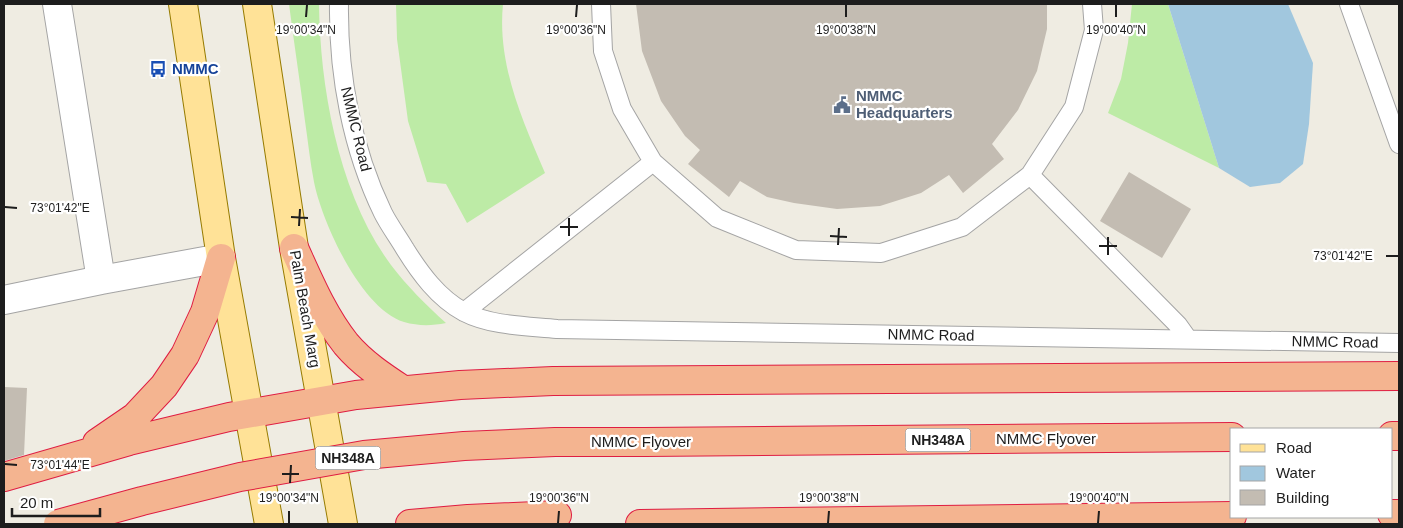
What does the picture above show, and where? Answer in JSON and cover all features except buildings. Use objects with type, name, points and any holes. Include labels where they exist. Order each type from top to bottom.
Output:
[{"type":"highway","points":[[294,248],[324,311],[347,344],[376,372],[403,390]]},
{"type":"highway","points":[[82,454],[135,416],[164,386],[185,355],[206,312],[222,258]]},
{"type":"highway","points":[[4,477],[82,454],[250,413],[356,395],[460,385],[553,381],[1399,376]]},
{"type":"highway","name":"NMMC Flyover","points":[[58,524],[240,476],[364,455],[464,446],[555,442],[1230,438]]},
{"type":"highway","points":[[410,524],[557,515],[425,524]]},
{"type":"highway","points":[[640,524],[1230,516]]},
{"type":"main road","points":[[183,4],[222,258],[269,524]]},
{"type":"main road","name":"Palm Beach Marg","points":[[257,4],[294,248],[344,524]]},
{"type":"street","points":[[57,4],[101,280]]},
{"type":"street","points":[[4,300],[222,258]]},
{"type":"lane","name":"NMMC Road","points":[[339,4],[339,31],[346,100],[364,167],[384,214],[420,274],[464,312],[490,321],[556,329],[1399,343]]},
{"type":"lane","points":[[601,4],[603,51],[622,109],[653,162],[717,218],[796,250],[872,253],[881,253],[962,227],[1030,175],[1074,107],[1094,30],[1092,4]]},
{"type":"lane","points":[[1349,4],[1399,144]]},
{"type":"lane","points":[[464,312],[653,162]]},
{"type":"lane","points":[[1030,175],[1178,325],[1188,339]]},
{"type":"green space","points":[[289,4],[319,4],[323,71],[329,105],[336,140],[358,207],[373,237],[391,265],[417,295],[446,323],[414,324],[404,322],[388,314],[359,283],[335,240],[325,219],[314,182]]},
{"type":"green space","points":[[396,4],[503,4],[504,48],[513,91],[545,173],[467,223],[446,184],[427,182],[408,121],[397,39]]},
{"type":"green space","points":[[1132,4],[1168,4],[1219,168],[1108,113],[1121,79],[1128,43]]},
{"type":"water","points":[[1168,4],[1288,4],[1313,63],[1309,124],[1303,164],[1280,183],[1250,187],[1219,168]]},
{"type":"place","name":"NMMC","points":[[158,69]]},
{"type":"place","name":"NMMC Headquarters","points":[[842,105]]}]
